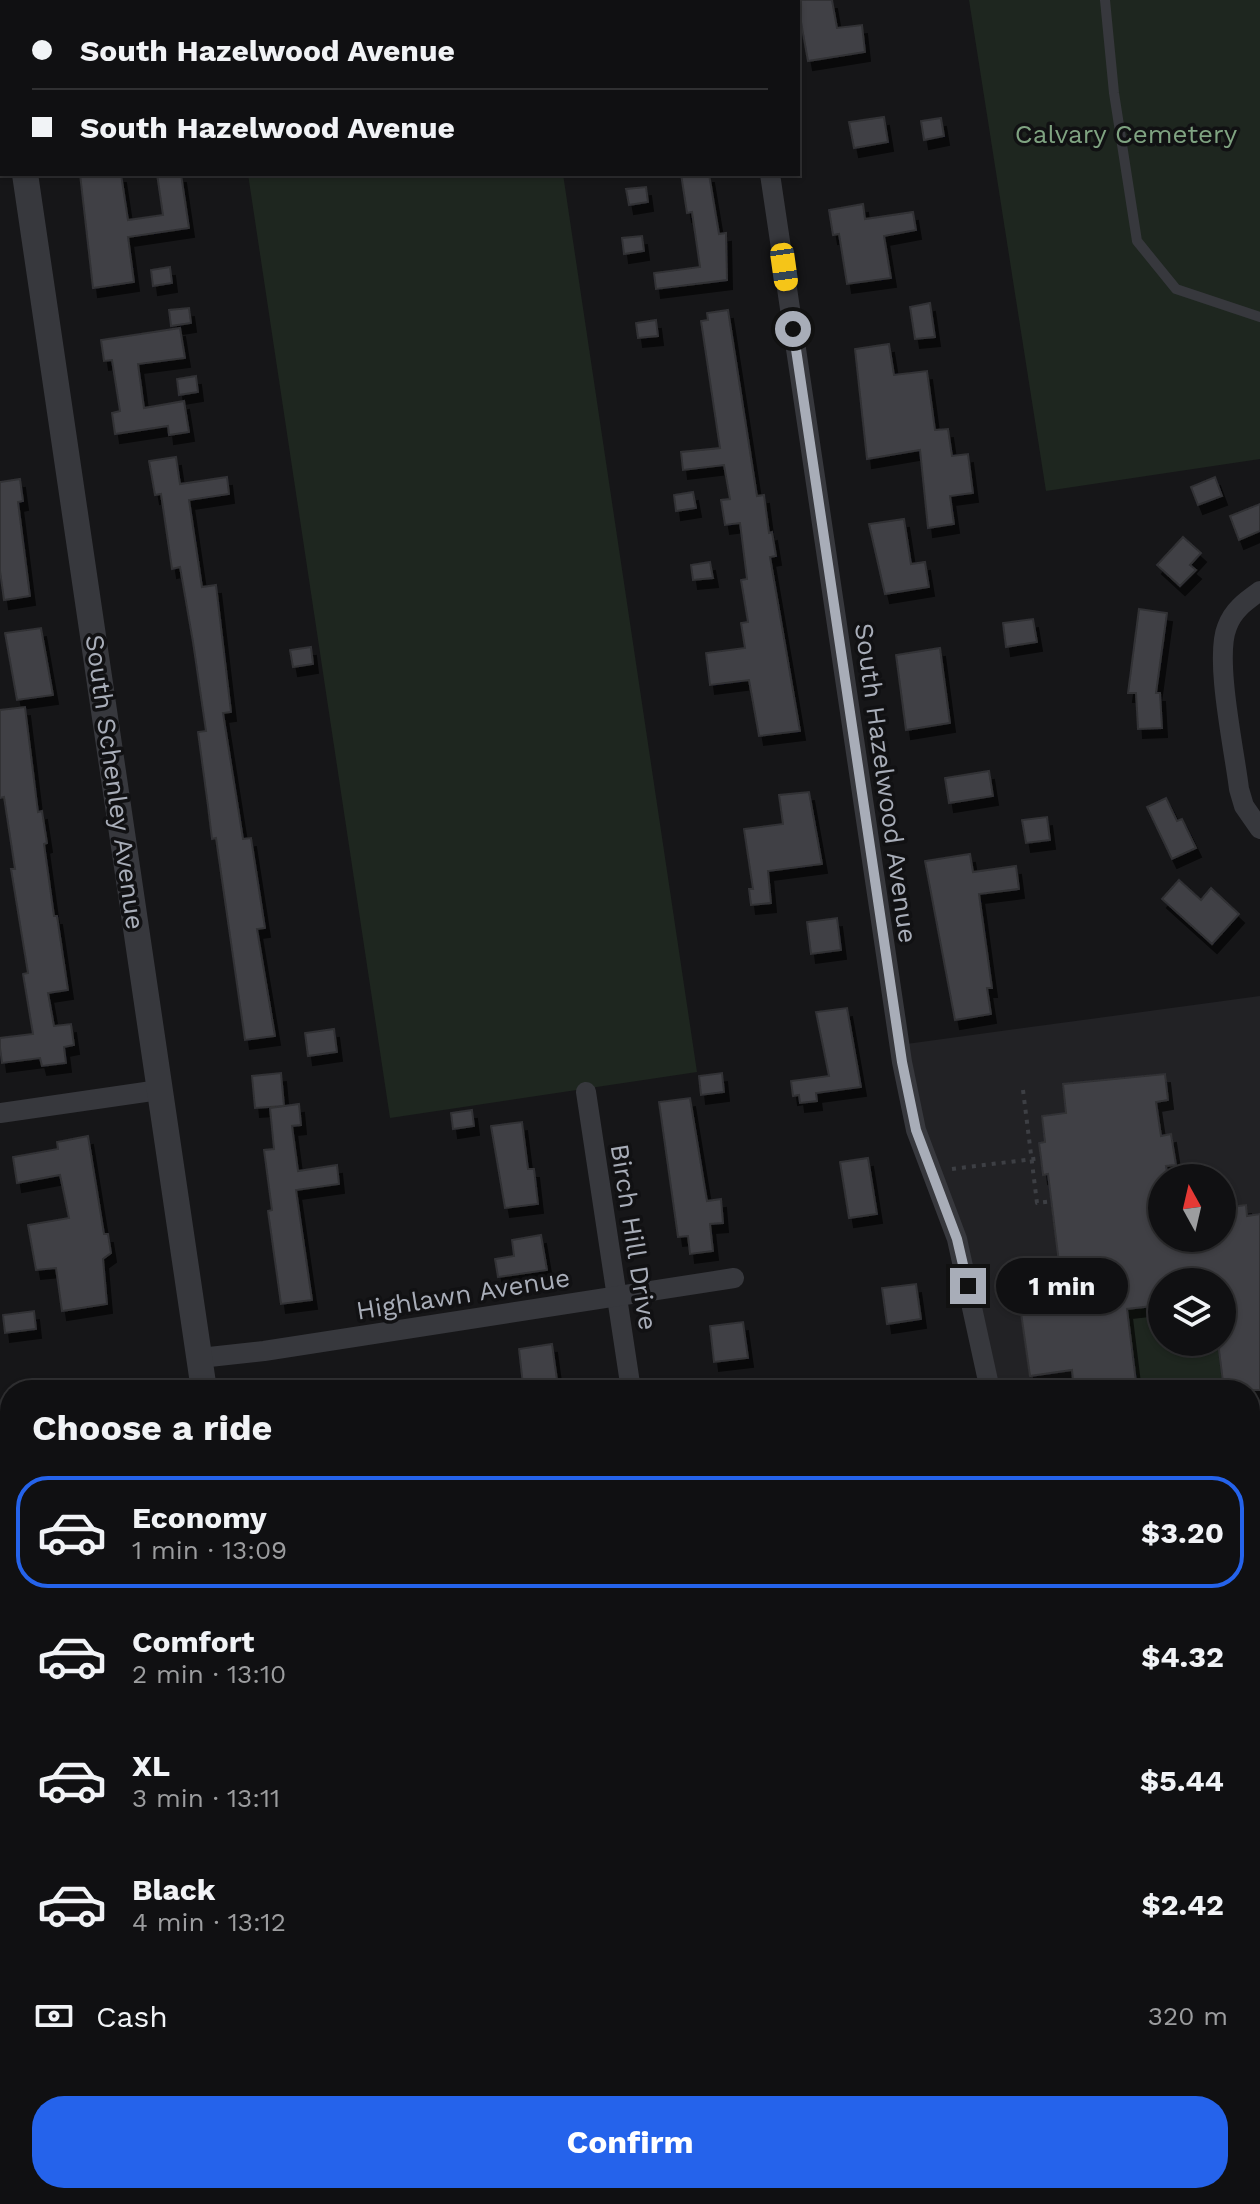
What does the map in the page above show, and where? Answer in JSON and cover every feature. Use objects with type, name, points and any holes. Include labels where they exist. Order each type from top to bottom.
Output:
[{"type":"street","name":"South Schenley Avenue","points":[[25,176],[203,1380]]},
{"type":"street","name":"South Hazelwood Avenue","points":[[770,176],[902,1062],[916,1130],[957,1239],[988,1380]]},
{"type":"street","points":[[1260,591],[1238,607],[1226,628],[1223,657],[1239,789],[1244,806],[1260,829]]},
{"type":"street","points":[[0,1113],[159,1090]]},
{"type":"street","name":"Birch Hill Drive","points":[[586,1092],[630,1380]]},
{"type":"street","name":"Highlawn Avenue","points":[[200,1358],[734,1278]]},
{"type":"lane","points":[[1105,0],[1114,93],[1137,241],[1176,289],[1260,317]]},
{"type":"path","points":[[1023,1090],[1037,1203],[1052,1201]]},
{"type":"path","points":[[931,1172],[1041,1158]]},
{"type":"shaded area","points":[[1260,996],[1260,1380],[987,1380],[899,1045]]},
{"type":"green space","name":"Calvary Cemetery","points":[[969,0],[1260,0],[1260,459],[1046,491]]},
{"type":"green space","points":[[248,176],[563,176],[697,1072],[390,1118]]},
{"type":"green space","points":[[1148,1307],[1148,1356],[1220,1356],[1223,1380],[1136,1380],[1127,1309]]},
{"type":"building","points":[[800,0],[832,0],[837,28],[862,25],[865,52],[808,61]]},
{"type":"building","points":[[884,117],[888,142],[854,148],[849,122]]},
{"type":"building","points":[[941,118],[944,136],[924,140],[921,121]]},
{"type":"building","points":[[80,176],[121,176],[128,220],[163,215],[157,176],[181,176],[189,228],[128,237],[134,282],[93,288]]},
{"type":"building","points":[[681,176],[709,176],[719,234],[726,233],[727,280],[656,289],[654,273],[700,267],[692,212],[687,213]]},
{"type":"building","points":[[646,187],[648,202],[629,205],[626,189]]},
{"type":"building","points":[[863,204],[865,219],[913,212],[916,230],[884,236],[891,278],[847,284],[839,234],[833,235],[829,210]]},
{"type":"building","points":[[642,236],[644,251],[624,254],[622,238]]},
{"type":"building","points":[[170,267],[172,283],[153,286],[151,270]]},
{"type":"building","points":[[930,303],[935,337],[915,339],[910,307]]},
{"type":"building","points":[[189,308],[191,323],[171,326],[169,310]]},
{"type":"building","points":[[728,310],[757,496],[764,495],[769,533],[772,532],[776,556],[770,557],[800,731],[759,736],[749,680],[710,685],[706,653],[745,648],[741,623],[748,622],[741,580],[747,579],[740,523],[725,525],[721,500],[730,499],[724,465],[683,470],[681,452],[720,448],[701,321],[708,320],[707,313]]},
{"type":"building","points":[[656,320],[658,336],[638,338],[636,323]]},
{"type":"building","points":[[180,328],[185,358],[138,364],[144,408],[184,401],[189,432],[169,435],[168,426],[115,434],[112,413],[120,411],[112,360],[104,361],[101,340]]},
{"type":"building","points":[[889,344],[894,375],[927,371],[935,430],[948,429],[952,456],[968,454],[973,493],[950,496],[954,524],[928,528],[920,450],[867,459],[855,349]]},
{"type":"building","points":[[196,376],[198,392],[179,395],[177,379]]},
{"type":"building","points":[[176,457],[180,484],[227,477],[229,494],[189,500],[202,587],[216,585],[231,712],[223,713],[243,839],[251,838],[265,928],[257,929],[275,1036],[245,1040],[198,732],[206,731],[193,642],[180,567],[172,569],[161,494],[155,495],[149,461]]},
{"type":"building","points":[[1215,477],[1222,496],[1198,505],[1191,487]]},
{"type":"building","points":[[20,479],[23,501],[18,502],[30,596],[4,600],[0,571],[0,482]]},
{"type":"building","points":[[693,492],[696,508],[676,511],[674,495]]},
{"type":"building","points":[[1260,504],[1260,531],[1239,540],[1230,516]]},
{"type":"building","points":[[904,519],[911,564],[925,562],[929,587],[885,594],[869,524]]},
{"type":"building","points":[[1183,537],[1201,553],[1190,565],[1196,570],[1180,586],[1157,565]]},
{"type":"building","points":[[710,562],[713,578],[693,580],[691,565]]},
{"type":"building","points":[[1139,609],[1167,613],[1156,693],[1160,693],[1162,728],[1138,729],[1136,693],[1128,693]]},
{"type":"building","points":[[1033,619],[1037,642],[1006,647],[1003,623]]},
{"type":"building","points":[[41,628],[53,695],[17,700],[5,633]]},
{"type":"building","points":[[311,647],[313,664],[293,667],[290,650]]},
{"type":"building","points":[[940,648],[950,723],[906,730],[896,655]]},
{"type":"building","points":[[25,707],[38,812],[42,811],[54,916],[57,916],[68,990],[48,993],[54,1026],[71,1024],[74,1045],[64,1047],[66,1063],[42,1066],[40,1058],[2,1063],[0,1048],[0,1038],[33,1034],[23,974],[28,973],[11,869],[15,869],[4,797],[0,798],[0,710]]},
{"type":"building","points":[[989,771],[993,796],[949,803],[945,778]]},
{"type":"building","points":[[809,792],[822,864],[768,871],[771,903],[751,905],[749,889],[753,889],[744,829],[783,824],[779,795]]},
{"type":"building","points":[[1166,798],[1177,821],[1182,819],[1196,848],[1172,859],[1147,807]]},
{"type":"building","points":[[1047,817],[1050,840],[1026,843],[1022,820]]},
{"type":"building","points":[[970,854],[973,872],[1016,866],[1019,889],[979,894],[992,988],[987,988],[991,1014],[955,1020],[925,861]]},
{"type":"building","points":[[1179,880],[1201,900],[1211,888],[1239,914],[1212,944],[1162,899]]},
{"type":"building","points":[[837,918],[841,950],[811,954],[807,922]]},
{"type":"building","points":[[847,1008],[861,1087],[816,1093],[817,1101],[800,1103],[799,1095],[793,1096],[791,1081],[829,1076],[816,1012]]},
{"type":"building","points":[[334,1029],[337,1052],[308,1056],[305,1033]]},
{"type":"building","points":[[281,1073],[284,1106],[255,1108],[252,1076]]},
{"type":"building","points":[[722,1073],[724,1092],[701,1095],[699,1076]]},
{"type":"building","points":[[1165,1074],[1168,1100],[1156,1102],[1161,1136],[1171,1134],[1176,1164],[1148,1164],[1148,1252],[1236,1252],[1236,1206],[1246,1205],[1247,1216],[1260,1214],[1260,1380],[1223,1380],[1220,1356],[1236,1356],[1236,1268],[1148,1268],[1148,1307],[1127,1309],[1136,1380],[1073,1380],[1072,1370],[1030,1376],[1018,1292],[1026,1291],[1023,1268],[1059,1263],[1048,1174],[1043,1175],[1039,1143],[1045,1142],[1042,1116],[1066,1113],[1063,1084]]},
{"type":"building","points":[[690,1098],[707,1201],[721,1199],[723,1223],[710,1224],[713,1251],[690,1254],[688,1236],[678,1237],[659,1102]]},
{"type":"building","points":[[299,1104],[301,1125],[292,1126],[298,1171],[337,1165],[339,1184],[296,1190],[312,1300],[281,1304],[268,1211],[272,1210],[264,1150],[274,1149],[270,1108]]},
{"type":"building","points":[[472,1110],[474,1126],[453,1129],[451,1113]]},
{"type":"building","points":[[522,1122],[528,1169],[534,1169],[538,1204],[505,1208],[491,1126]]},
{"type":"building","points":[[88,1136],[104,1234],[108,1234],[111,1253],[103,1259],[107,1304],[62,1311],[56,1268],[36,1270],[28,1225],[69,1218],[60,1175],[17,1183],[13,1157],[58,1149],[57,1142]]},
{"type":"building","points":[[868,1158],[877,1214],[849,1218],[840,1162]]},
{"type":"building","points":[[541,1235],[547,1270],[498,1277],[495,1259],[514,1256],[512,1240]]},
{"type":"building","points":[[916,1284],[921,1319],[887,1324],[882,1288]]},
{"type":"building","points":[[34,1311],[36,1329],[5,1333],[3,1315]]},
{"type":"building","points":[[743,1322],[748,1358],[714,1362],[710,1326]]},
{"type":"building","points":[[552,1344],[557,1380],[522,1380],[519,1349]]},
{"type":"route","points":[[793,329],[902,1062],[916,1130],[957,1239],[968,1286]]}]
